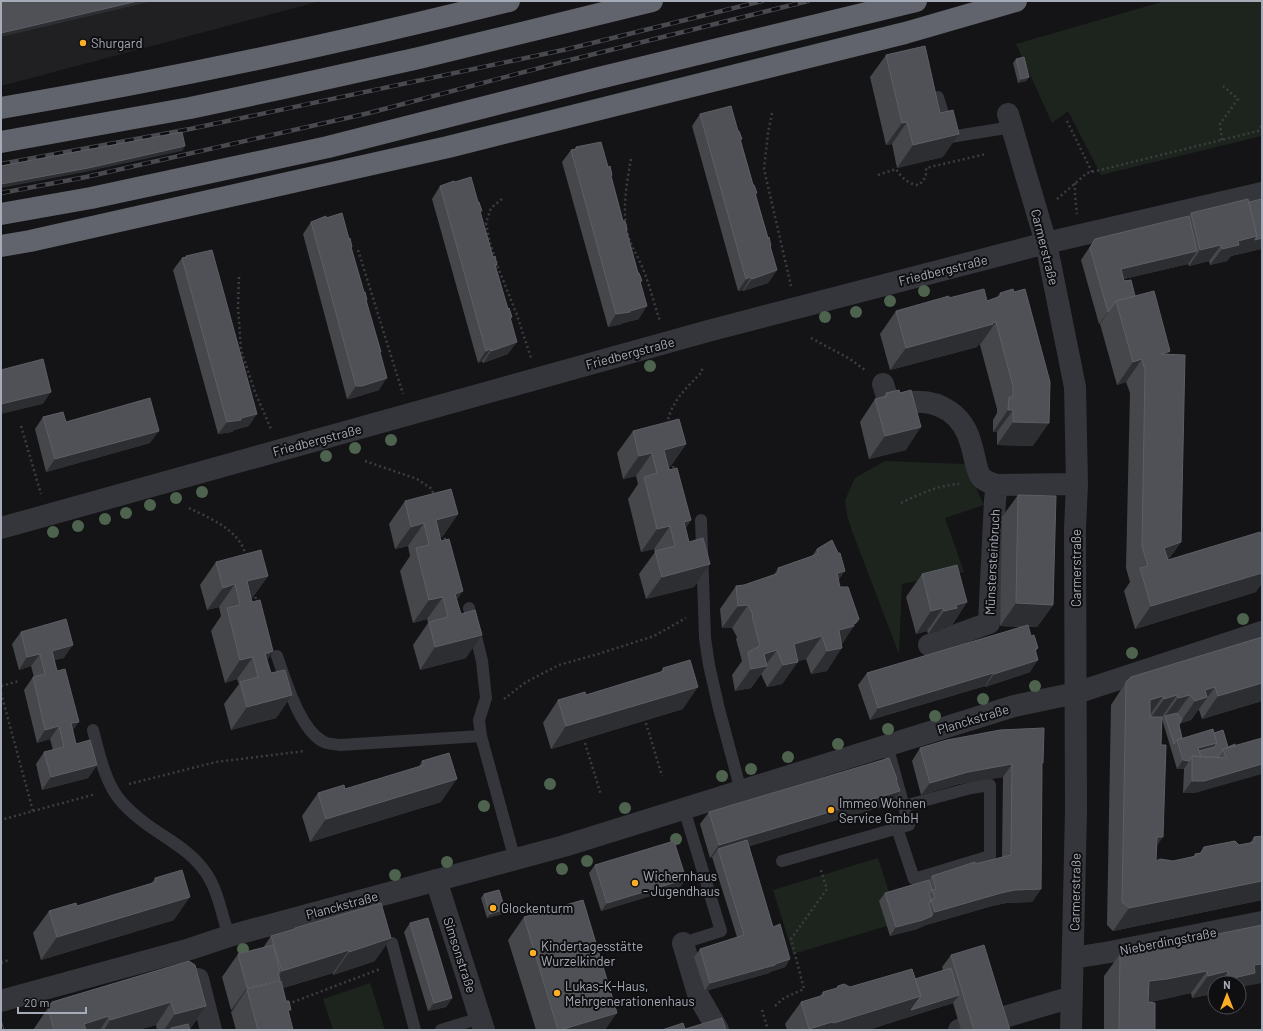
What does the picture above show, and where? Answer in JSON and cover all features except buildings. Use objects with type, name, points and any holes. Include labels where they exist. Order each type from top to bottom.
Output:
[{"type":"highway","points":[[1,108],[65,97],[240,62],[407,26],[509,1]]},
{"type":"highway","points":[[1,142],[190,108],[419,58],[652,1]]},
{"type":"highway","points":[[1,214],[90,198],[328,147],[600,78],[916,1]]},
{"type":"highway","points":[[1,246],[46,238],[448,147],[905,33],[1016,1]]},
{"type":"street","name":"Carmerstraße","points":[[1010,120],[1046,243],[1075,387],[1077,484],[1075,529],[1076,811],[1071,1030]]},
{"type":"street","name":"Friedbergstraße","points":[[1,528],[708,331],[1046,243],[1262,193]]},
{"type":"street","name":"Münstersteinbruch","points":[[883,384],[890,406],[913,402],[933,404],[948,410],[958,417],[969,434],[989,480],[995,500],[989,623],[929,645]]},
{"type":"street","points":[[989,480],[1077,484]]},
{"type":"street","name":"Planckstraße","points":[[1,1001],[190,949],[229,936],[515,860],[1014,706],[1076,693],[1180,667],[1262,632]]},
{"type":"street","name":"Simsonstraße","points":[[436,880],[482,1024]]},
{"type":"street","name":"Nieberdingstraße","points":[[1073,958],[1262,922]]},
{"type":"street","points":[[683,943],[699,997],[718,1030]]},
{"type":"street","points":[[190,949],[211,1030]]},
{"type":"street","points":[[994,1020],[1072,997]]},
{"type":"lane","points":[[938,97],[950,137],[1010,120]]},
{"type":"lane","points":[[701,520],[705,638],[709,665],[719,709],[741,791]]},
{"type":"lane","points":[[469,608],[482,661],[486,698],[479,720],[481,736],[515,860]]},
{"type":"lane","points":[[277,656],[289,689],[306,726],[323,742],[340,745],[481,736]]},
{"type":"lane","points":[[93,730],[107,779],[112,790],[127,808],[145,824],[190,854],[206,872],[213,886],[229,936]]},
{"type":"lane","points":[[782,861],[909,825],[887,745]]},
{"type":"lane","points":[[897,828],[914,879],[990,856],[990,785],[971,788],[904,806]]},
{"type":"lane","points":[[683,943],[721,931],[684,809]]},
{"type":"lane","points":[[392,943],[415,1030]]},
{"type":"lane","points":[[441,1030],[482,1024]]},
{"type":"path","points":[[1222,140],[1220,124],[1238,99],[1223,86]]},
{"type":"path","points":[[772,114],[764,168],[793,293]]},
{"type":"path","points":[[1067,121],[1092,172]]},
{"type":"path","points":[[1055,201],[1087,174],[1092,172],[1258,131],[1262,125]]},
{"type":"path","points":[[878,175],[896,169],[899,174],[909,182],[914,185],[919,185],[924,180],[926,168],[986,154]]},
{"type":"path","points":[[631,159],[626,182],[626,227],[630,243],[643,268],[662,328]]},
{"type":"path","points":[[502,199],[491,208],[486,223],[490,243],[499,270],[517,315],[533,364]]},
{"type":"path","points":[[358,250],[405,400]]},
{"type":"path","points":[[239,277],[238,307],[241,350],[255,392],[272,430]]},
{"type":"path","points":[[811,338],[852,360]]},
{"type":"path","points":[[667,426],[668,416],[673,405],[682,391],[702,372],[702,367]]},
{"type":"path","points":[[22,426],[43,500]]},
{"type":"path","points":[[671,456],[675,476]]},
{"type":"path","points":[[365,460],[417,479],[432,489],[435,503]]},
{"type":"path","points":[[901,503],[927,491],[948,484],[989,480]]},
{"type":"path","points":[[189,508],[227,528],[244,548],[248,562]]},
{"type":"path","points":[[443,532],[446,546]]},
{"type":"path","points":[[254,592],[258,606]]},
{"type":"path","points":[[483,710],[493,707],[526,682],[559,665],[654,636],[698,611],[703,610]]},
{"type":"path","points":[[1,686],[19,681]]},
{"type":"path","points":[[1,693],[33,811]]},
{"type":"path","points":[[646,723],[662,776]]},
{"type":"path","points":[[1,820],[112,790],[124,785],[216,762],[314,750],[323,742]]},
{"type":"path","points":[[585,743],[601,795]]},
{"type":"path","points":[[775,1006],[784,998],[804,989],[791,939],[827,889],[823,877]]},
{"type":"path","points":[[1,962],[8,960]]},
{"type":"path","points":[[285,1005],[397,963]]},
{"type":"path","points":[[762,1010],[768,1030]]},
{"type":"shaded area","name":"Shurgard","points":[[1,1],[321,1],[1,86]]},
{"type":"shaded area","points":[[1165,1],[1262,1],[1262,136],[1101,175],[1068,111],[1052,123],[1016,44]]},
{"type":"shaded area","points":[[885,461],[965,464],[984,505],[945,518],[964,572],[902,584],[899,654],[852,531],[847,515],[845,500],[855,478]]},
{"type":"shaded area","points":[[878,858],[891,898],[887,926],[793,954],[773,890]]},
{"type":"shaded area","points":[[370,983],[385,1030],[333,1030],[323,999]]},
{"type":"tram line","points":[[1,1020],[4,1030]]},
{"type":"railway","points":[[1,164],[190,129],[568,49],[762,1]]},
{"type":"railway","points":[[1,193],[86,177],[369,113],[562,62],[808,1]]},
{"type":"place","name":"Shurgard","points":[[83,43]]},
{"type":"place","name":"Immeo Wohnen Service GmbH","points":[[831,810]]},
{"type":"place","name":"Wichernhaus - Jugendhaus","points":[[635,883]]},
{"type":"place","name":"Glockenturm","points":[[493,908]]},
{"type":"place","name":"Kindertagesstätte Wurzelkinder","points":[[533,953]]},
{"type":"place","name":"Lukas-K-Haus, Mehrgenerationenhaus","points":[[557,993]]}]
